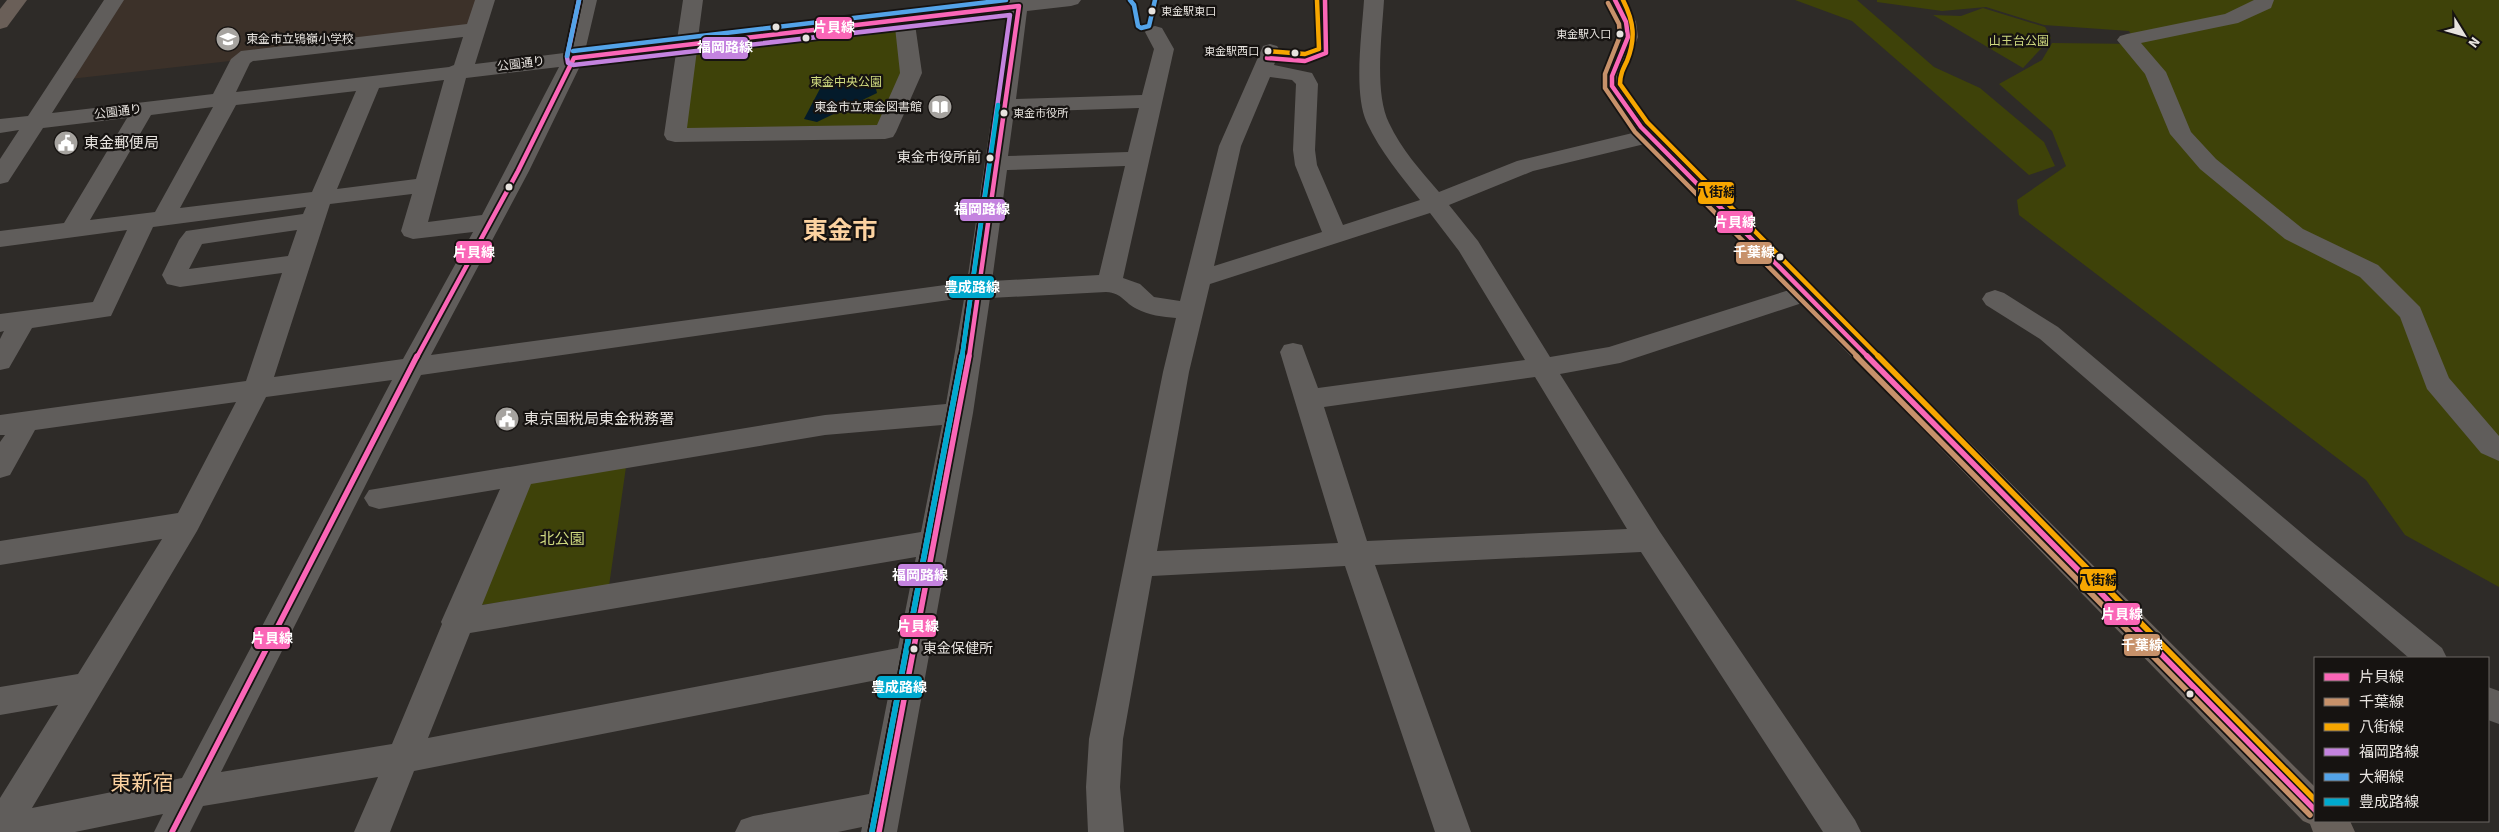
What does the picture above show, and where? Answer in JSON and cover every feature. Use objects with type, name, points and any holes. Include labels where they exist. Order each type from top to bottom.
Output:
[{"type":"highway","points":[[0,23],[16,0]]},
{"type":"main road","points":[[1615,0],[1626,22],[1628,37],[1612,76],[1612,86],[1616,96],[1649,136],[2314,809]]},
{"type":"main road","points":[[2327,822],[2337,832]]},
{"type":"street","points":[[0,177],[114,0]]},
{"type":"street","points":[[485,0],[460,71],[424,185],[413,231],[490,222]]},
{"type":"street","points":[[172,832],[412,366],[490,222],[574,58],[587,0]]},
{"type":"street","points":[[692,0],[674,135],[885,132],[911,72],[904,20]]},
{"type":"street","name":"公園通り","points":[[0,126],[904,20],[1019,3],[1071,0]]},
{"type":"street","points":[[1374,0],[1370,64],[1371,93],[1377,122],[1398,156],[1469,246],[1649,540],[1843,832]]},
{"type":"street","points":[[2264,0],[2264,4],[2231,19],[2127,40],[2154,72],[2181,134],[2208,164],[2237,190],[2294,234],[2369,271],[2411,313],[2437,382],[2492,446],[2499,450]]},
{"type":"street","points":[[753,832],[881,819],[935,542],[972,337],[1019,3]]},
{"type":"street","points":[[0,361],[12,321],[102,310],[225,99],[241,59],[248,55],[476,29]]},
{"type":"street","points":[[1109,284],[1164,49],[1155,32]]},
{"type":"street","points":[[1106,832],[1103,786],[1106,739],[1176,372],[1230,146],[1266,60],[1304,78],[1307,84],[1304,150],[1306,166],[1336,236]]},
{"type":"street","points":[[0,831],[187,523],[257,388],[297,263],[317,209],[371,81]]},
{"type":"street","points":[[1004,106],[1152,101]]},
{"type":"street","points":[[73,229],[143,109]]},
{"type":"street","points":[[1198,279],[1434,203],[1525,166],[1649,136]]},
{"type":"street","points":[[996,163],[1139,158]]},
{"type":"street","points":[[297,263],[180,279],[174,275],[192,240],[196,237],[424,185]]},
{"type":"street","points":[[0,239],[154,219],[317,209]]},
{"type":"street","points":[[0,467],[13,424],[792,313],[978,290],[1109,284],[1131,290],[1145,303],[1162,308],[1191,310]]},
{"type":"street","points":[[1309,399],[1610,356],[1805,293]]},
{"type":"street","points":[[1995,300],[2050,333],[2300,549],[2430,657]]},
{"type":"street","points":[[1293,352],[1356,554],[1453,832]]},
{"type":"street","points":[[378,498],[825,426],[959,413]]},
{"type":"street","points":[[372,832],[457,622],[520,475]]},
{"type":"street","points":[[0,553],[187,523]]},
{"type":"street","points":[[1139,564],[1649,540]]},
{"type":"street","points":[[457,622],[935,542]]},
{"type":"street","points":[[0,831],[192,792],[403,758],[912,659]]},
{"type":"street","points":[[0,702],[88,686]]},
{"type":"street","points":[[2489,702],[2499,710]]},
{"type":"shaded area","name":"東金市立鴇嶺小学校","points":[[121,0],[478,0],[469,26],[230,61],[70,79]]},
{"type":"green space","points":[[1795,0],[1857,0],[1934,67],[1980,88],[2044,142],[2055,166],[2029,175],[1852,21]]},
{"type":"green space","points":[[1877,0],[2499,0],[2499,587],[2405,535],[2366,480],[2019,215],[2017,200],[2066,166],[2052,131],[1999,84],[2042,60],[2052,43],[2137,44],[2129,31],[2044,25],[1986,7],[1942,11],[1877,2]]},
{"type":"green space","name":"山王台公園","points":[[1983,8],[2045,27],[2051,38],[2023,68],[1933,15],[1961,16]]},
{"type":"green space","name":"東金中央公園","points":[[897,30],[904,74],[881,127],[682,130],[688,56]]},
{"type":"green space","name":"北公園","points":[[626,467],[609,586],[474,606],[528,481]]},
{"type":"water","points":[[823,83],[875,85],[877,93],[817,122],[804,119]]},
{"type":"transit line","name":"福岡路線","points":[[579,0],[567,57],[568,63],[573,65],[1010,15],[961,361],[872,831]]},
{"type":"transit line","name":"大網線","points":[[567,56],[579,0]]},
{"type":"transit line","name":"大網線","points":[[573,51],[1006,0]]},
{"type":"transit line","name":"大網線","points":[[1130,0],[1134,5],[1138,26],[1141,28],[1149,26],[1155,0]]},
{"type":"transit line","name":"八街線","points":[[1268,51],[1305,54],[1319,49],[1317,0]]},
{"type":"transit line","name":"片貝線","points":[[1267,58],[1305,61],[1312,60],[1326,53],[1325,0]]},
{"type":"transit line","name":"片貝線","points":[[1615,0],[1626,22],[1628,37],[1612,76],[1612,86],[1641,127],[2314,809]]},
{"type":"transit line","name":"八街線","points":[[1623,0],[1633,22],[1634,39],[1620,77],[1620,84],[1647,122],[2314,799]]},
{"type":"transit line","name":"千葉線","points":[[1608,3],[1619,24],[1620,36],[1605,74],[1605,88],[1635,132],[2310,815]]},
{"type":"transit line","name":"片貝線","points":[[574,58],[1019,6]]},
{"type":"transit line","name":"片貝線","points":[[879,832],[968,362],[1019,6]]},
{"type":"transit line","name":"片貝線","points":[[172,832],[412,366],[518,171],[574,58]]},
{"type":"transit line","name":"豊成路線","points":[[872,831],[961,361],[998,105]]},
{"type":"place","name":"東金駅東口","points":[[1152,11]]},
{"type":"place","name":"東金駅入口","points":[[1620,34]]},
{"type":"place","name":"東金市立鴇嶺小学校","points":[[228,39]]},
{"type":"place","name":"東金駅西口","points":[[1268,51]]},
{"type":"place","name":"東金市立東金図書館","points":[[940,107]]},
{"type":"place","name":"東金市役所","points":[[1004,113]]},
{"type":"place","name":"東金郵便局","points":[[66,143]]},
{"type":"place","name":"東金市役所前","points":[[990,158]]},
{"type":"place","name":"東京国税局東金税務署","points":[[507,419]]},
{"type":"place","name":"東金保健所","points":[[914,649]]},
{"type":"district","name":"東金市","points":[[840,231]]},
{"type":"district","name":"東新宿","points":[[142,783]]}]
